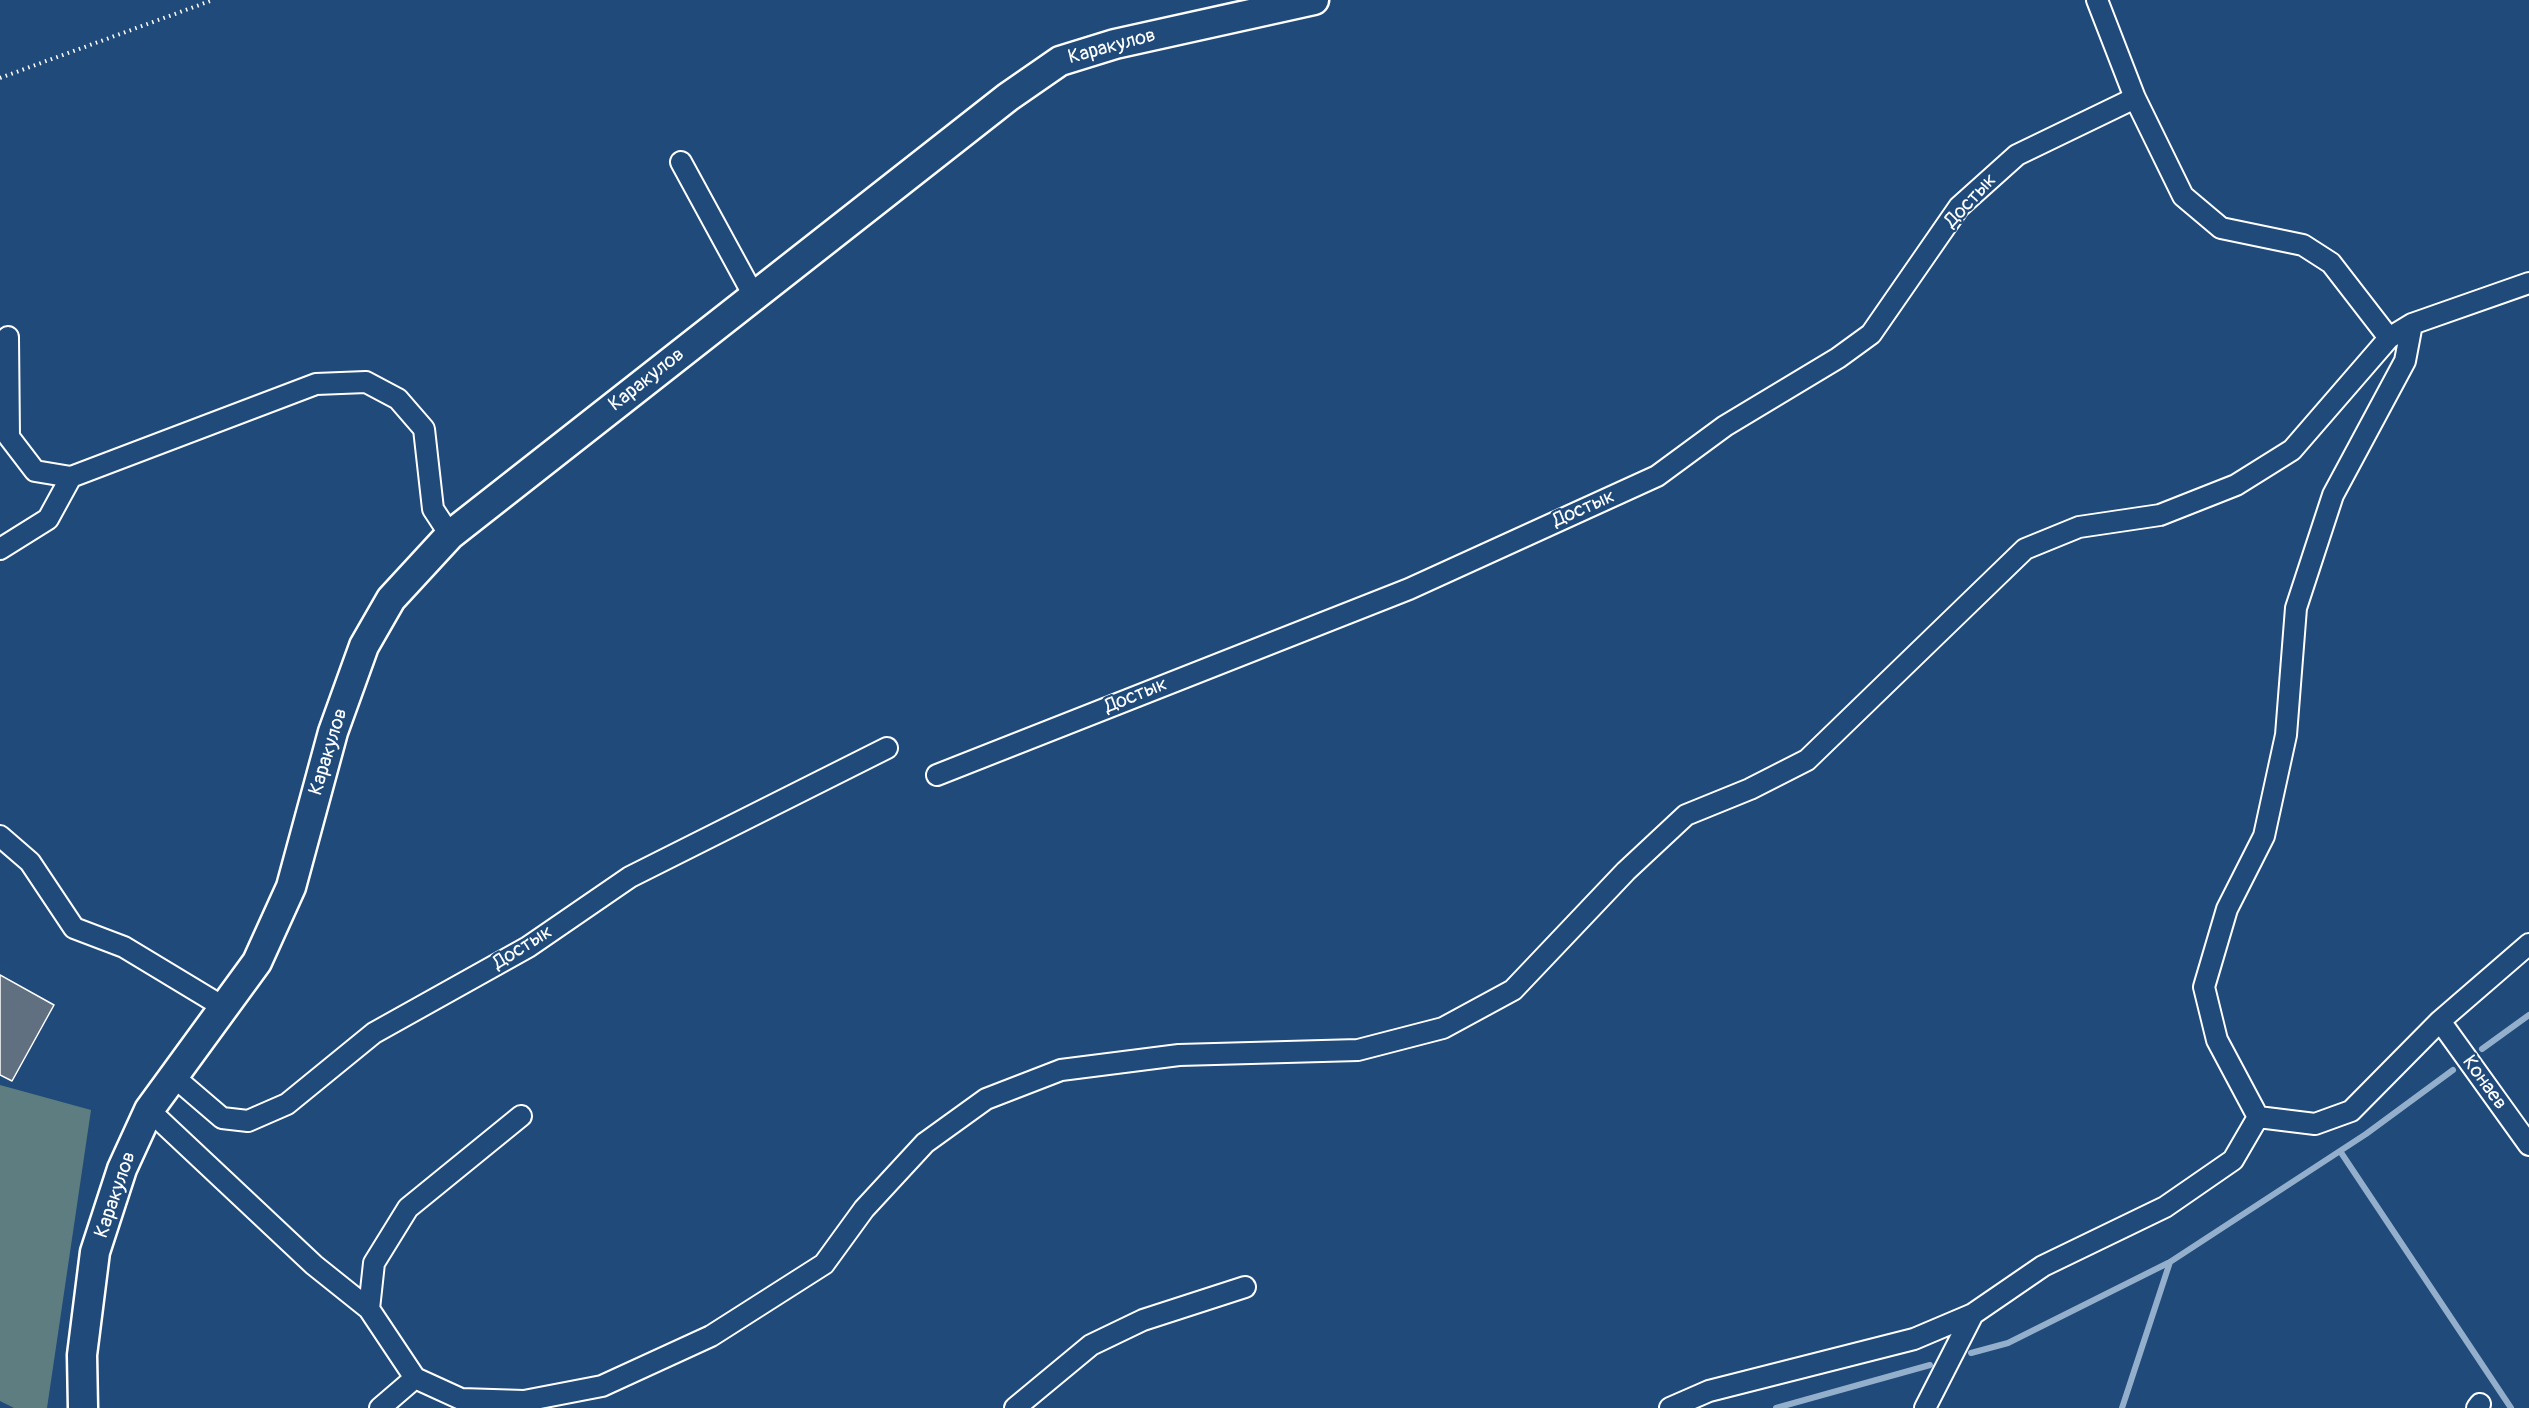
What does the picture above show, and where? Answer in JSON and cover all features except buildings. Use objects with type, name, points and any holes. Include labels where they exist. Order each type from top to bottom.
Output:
[{"type":"main road","name":"Каракулов","points":[[83,1408],[82,1355],[95,1252],[122,1169],[149,1110],[257,962],[291,887],[333,732],[364,646],[391,599],[450,535],[1008,97],[1060,61],[1114,44],[1314,0]]},
{"type":"street","points":[[2097,0],[2135,98],[2183,196],[2221,228],[2303,245],[2331,263],[2389,338]]},
{"type":"street","name":"Достык","points":[[937,775],[1409,589],[1657,476],[1725,426],[1838,358],[1871,334],[1959,207],[2017,155],[2135,98]]},
{"type":"street","points":[[681,162],[754,296]]},
{"type":"street","points":[[149,1110],[314,1265],[369,1309],[415,1378],[461,1399],[578,1400],[602,1386],[711,1336],[824,1264],[864,1209],[925,1143],[986,1099],[1061,1070],[1179,1055],[1358,1050],[1443,1028],[1513,990],[1626,871],[1686,815],[1750,789],[1807,760],[2025,549],[2079,527],[2160,515],[2236,484],[2292,450],[2389,338],[2412,324],[2529,283]]},
{"type":"street","points":[[2258,1117],[2217,1040],[2204,987],[2227,909],[2264,837],[2286,735],[2295,608],[2333,495],[2404,361],[2412,324]]},
{"type":"street","points":[[8,337],[9,436],[35,471],[71,477],[316,384],[366,382],[398,399],[424,429],[433,509],[450,535]]},
{"type":"street","points":[[0,549],[48,519],[71,477]]},
{"type":"street","name":"Достык","points":[[173,1076],[222,1118],[248,1120],[287,1104],[374,1034],[528,948],[630,877],[887,748]]},
{"type":"street","points":[[0,836],[30,862],[74,928],[124,946],[225,1008]]},
{"type":"street","points":[[2258,1117],[2315,1124],[2351,1111],[2440,1021],[2529,944]]},
{"type":"street","name":"Конаев","points":[[2440,1021],[2529,1145]]},
{"type":"street","points":[[369,1309],[374,1263],[408,1208],[522,1116]]},
{"type":"street","points":[[1670,1408],[1709,1391],[1914,1339],[1973,1314],[2043,1266],[2165,1207],[2233,1160],[2258,1117]]},
{"type":"street","points":[[1015,1408],[1092,1345],[1143,1320],[1245,1287]]},
{"type":"street","points":[[1926,1408],[1973,1314]]},
{"type":"street","points":[[380,1408],[415,1378]]},
{"type":"path","points":[[0,78],[213,0]]},
{"type":"green space","points":[[0,1085],[91,1110],[47,1408],[14,1408],[0,1401]]},
{"type":"waterway","points":[[2482,1049],[2529,1015]]},
{"type":"waterway","points":[[1971,1353],[2008,1343],[2170,1262],[2366,1134],[2453,1070]]},
{"type":"waterway","points":[[2340,1151],[2511,1408]]},
{"type":"waterway","points":[[2122,1408],[2170,1262]]},
{"type":"waterway","points":[[1776,1408],[1930,1365]]}]
